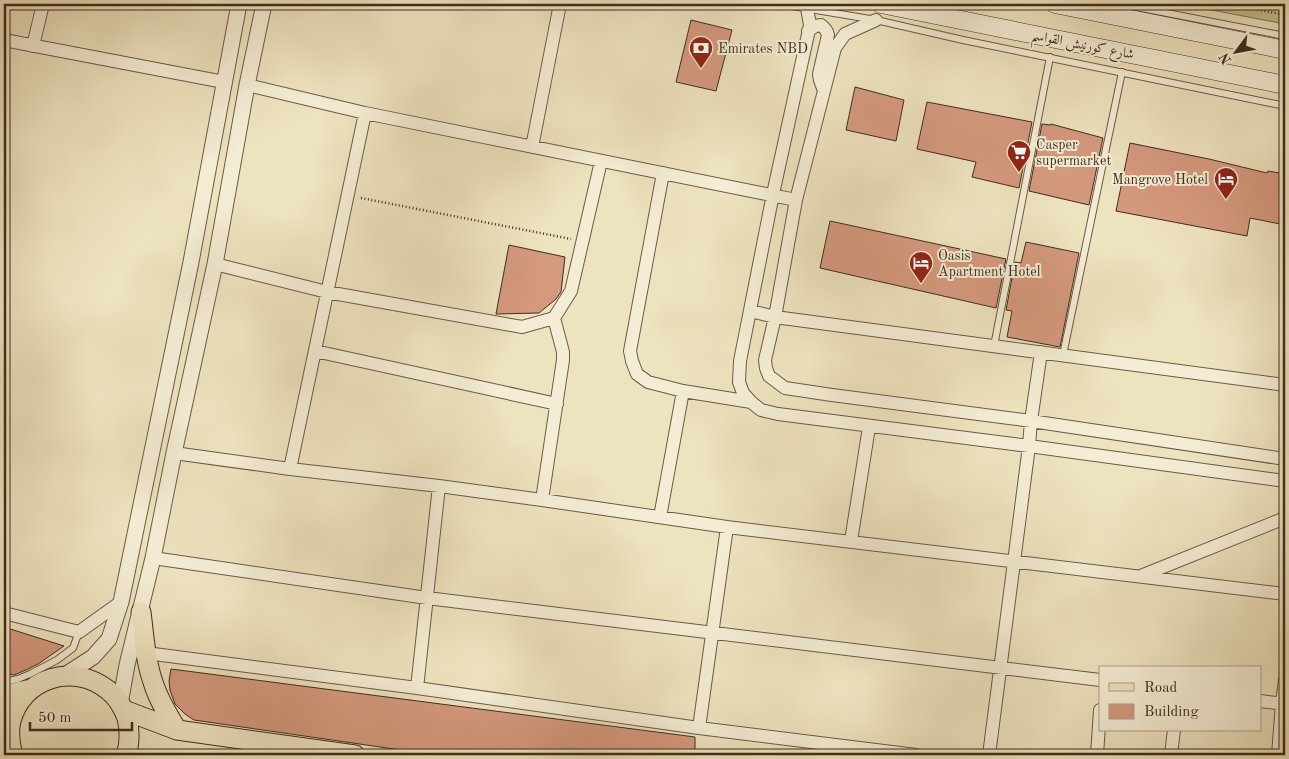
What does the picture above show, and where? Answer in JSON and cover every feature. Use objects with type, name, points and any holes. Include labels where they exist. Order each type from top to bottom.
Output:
[{"type":"main road","points":[[1055,4],[1285,50]]},
{"type":"main road","name":"شارع كورنيش القواسم","points":[[878,12],[1285,85]]},
{"type":"main road","points":[[141,612],[146,653],[152,681],[177,730]]},
{"type":"main road","points":[[4,695],[31,689],[47,680],[65,676],[83,677],[100,684],[114,695],[122,707],[130,728],[129,746],[126,755]]},
{"type":"main road","points":[[13,755],[9,742],[10,722],[18,704],[31,689]]},
{"type":"main road","points":[[122,707],[177,730],[355,755]]},
{"type":"street","points":[[33,46],[44,4]]},
{"type":"street","points":[[65,676],[93,657],[109,638],[121,602],[191,262],[239,4]]},
{"type":"street","points":[[122,707],[127,665],[154,558],[174,452],[215,264],[247,85],[264,4]]},
{"type":"street","points":[[532,147],[560,4]]},
{"type":"street","points":[[806,6],[810,25],[772,194],[740,361],[739,382],[743,393],[751,402],[761,410],[778,414],[1285,481]]},
{"type":"street","points":[[878,12],[845,34],[836,48],[796,200],[776,317],[765,360],[769,376],[785,388],[1031,421],[1285,459]]},
{"type":"street","points":[[808,31],[818,25],[827,31],[828,35],[820,74],[824,91]]},
{"type":"street","points":[[4,40],[224,82]]},
{"type":"street","points":[[247,85],[365,113],[796,200]]},
{"type":"street","points":[[290,469],[365,113]]},
{"type":"street","points":[[215,264],[327,292],[522,327],[554,318],[571,290],[601,161]]},
{"type":"street","points":[[663,173],[630,351],[632,362],[637,374],[648,382],[683,391],[751,402]]},
{"type":"street","points":[[751,311],[776,317],[1285,385]]},
{"type":"street","points":[[542,500],[563,360],[563,352],[554,318]]},
{"type":"street","points":[[315,351],[557,404]]},
{"type":"street","points":[[989,755],[1041,352]]},
{"type":"street","points":[[660,517],[683,391]]},
{"type":"street","points":[[851,541],[869,427]]},
{"type":"street","points":[[174,452],[290,469],[439,486],[728,527],[1285,594]]},
{"type":"street","points":[[417,688],[439,486]]},
{"type":"street","points":[[1140,576],[1285,518]]},
{"type":"street","points":[[699,728],[728,527]]},
{"type":"street","points":[[154,558],[426,598],[1099,680]]},
{"type":"street","points":[[4,613],[79,632],[121,602]]},
{"type":"street","points":[[146,653],[417,688],[699,728],[916,755]]},
{"type":"street","points":[[1278,755],[1285,680]]},
{"type":"street","points":[[1262,701],[1283,704]]},
{"type":"street","points":[[1097,755],[1099,725]]},
{"type":"street","points":[[1171,755],[1174,732]]},
{"type":"lane","points":[[780,4],[878,12],[964,40],[1285,106]]},
{"type":"lane","points":[[1121,4],[1285,36]]},
{"type":"lane","points":[[994,346],[1050,58]]},
{"type":"lane","points":[[1063,355],[1122,72]]},
{"type":"lane","points":[[4,682],[18,679],[57,660],[73,648],[79,632]]},
{"type":"path","points":[[1230,4],[1285,15]]},
{"type":"path","points":[[348,195],[582,242]]},
{"type":"green space","points":[[1180,4],[1285,4],[1285,24]]},
{"type":"building","points":[[691,20],[732,30],[716,91],[676,82]]},
{"type":"building","points":[[855,87],[904,100],[896,141],[846,130]]},
{"type":"building","points":[[927,102],[1032,122],[1019,188],[972,177],[976,162],[917,149]]},
{"type":"building","points":[[1042,124],[1051,124],[1103,138],[1089,205],[1029,191]]},
{"type":"building","points":[[1130,143],[1267,173],[1268,171],[1285,174],[1285,225],[1250,218],[1247,236],[1116,211]]},
{"type":"building","name":"Oasis Apartment Hotel","points":[[830,221],[1006,259],[996,308],[820,268]]},
{"type":"building","points":[[1026,242],[1079,253],[1060,347],[1007,337],[1012,311],[1006,310],[1015,262],[1021,263]]},
{"type":"building","points":[[509,245],[565,257],[561,292],[556,299],[539,313],[496,314]]},
{"type":"building","points":[[4,627],[64,646],[28,669],[14,675],[4,673]]},
{"type":"building","points":[[171,669],[695,737],[695,755],[435,755],[194,720],[175,704],[170,690]]},
{"type":"place","name":"Emirates NBD","points":[[701,69]]},
{"type":"place","name":"Casper supermarket","points":[[1019,173]]},
{"type":"place","name":"Mangrove Hotel","points":[[1226,200]]},
{"type":"place","name":"Oasis Apartment Hotel","points":[[921,284]]}]
